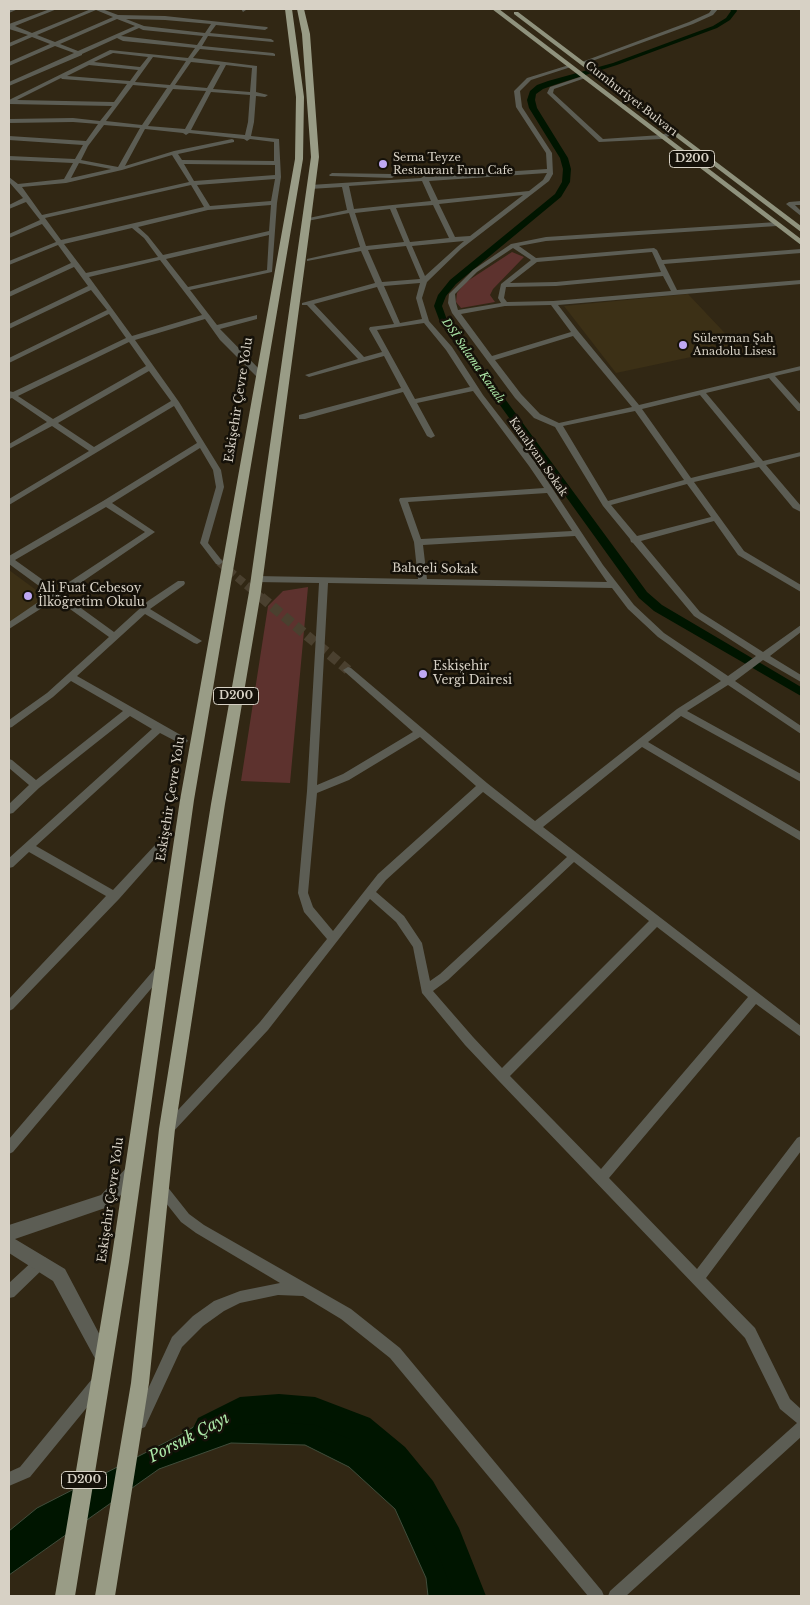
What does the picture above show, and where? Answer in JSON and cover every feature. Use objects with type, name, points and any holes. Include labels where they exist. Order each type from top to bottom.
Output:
[{"type":"highway","points":[[280,9],[290,31]]},
{"type":"highway","name":"Eskişehir Çevre Yolu","points":[[65,1591],[134,1172],[187,800],[222,615],[299,159],[300,97],[288,9]]},
{"type":"highway","name":"D200","points":[[105,1596],[112,1544],[131,1444],[140,1383],[167,1129],[256,580],[315,156],[306,34],[300,9]]},
{"type":"highway","points":[[306,34],[311,22],[309,9]]},
{"type":"highway","points":[[109,1596],[112,1544]]},
{"type":"main road","name":"Cumhuriyet Bulvarı","points":[[495,9],[777,224],[797,236],[801,243]]},
{"type":"main road","name":"Cumhuriyet Bulvarı","points":[[510,9],[801,230]]},
{"type":"main road","points":[[517,25],[529,23]]},
{"type":"street","points":[[9,11],[15,9]]},
{"type":"street","points":[[9,26],[54,9]]},
{"type":"street","points":[[9,45],[97,9],[140,26],[271,41]]},
{"type":"street","points":[[582,63],[633,46],[691,23],[711,14],[715,9]]},
{"type":"street","points":[[9,64],[118,17],[165,18],[265,28]]},
{"type":"street","points":[[120,169],[143,128],[189,60],[209,35],[214,24]]},
{"type":"street","points":[[9,26],[95,60]]},
{"type":"street","points":[[9,84],[140,26]]},
{"type":"street","points":[[116,36],[123,39],[273,55]]},
{"type":"street","points":[[9,102],[112,51],[123,39]]},
{"type":"street","points":[[112,51],[255,67],[251,122],[245,138]]},
{"type":"street","points":[[66,181],[87,143],[150,56]]},
{"type":"street","points":[[88,63],[140,69]]},
{"type":"street","points":[[186,133],[224,63]]},
{"type":"street","points":[[363,360],[306,304],[380,284],[424,281],[471,238],[546,181],[550,174],[551,165],[549,153],[518,107],[517,91],[530,79],[571,66]]},
{"type":"street","points":[[582,75],[552,88],[550,93],[602,141],[662,137],[673,133]]},
{"type":"street","points":[[61,76],[170,88],[265,95]]},
{"type":"street","points":[[9,102],[115,104]]},
{"type":"street","points":[[9,121],[73,120],[186,133],[277,140],[278,177],[274,203],[270,271],[187,289]]},
{"type":"street","points":[[9,138],[87,143]]},
{"type":"street","points":[[11,181],[66,181],[120,169],[174,153],[245,138]]},
{"type":"street","points":[[174,153],[208,208]]},
{"type":"street","points":[[9,158],[76,161],[120,169]]},
{"type":"street","points":[[179,162],[278,163]]},
{"type":"street","points":[[310,187],[549,171]]},
{"type":"street","points":[[332,175],[392,174],[393,180]]},
{"type":"street","points":[[9,236],[41,219],[192,183],[278,177]]},
{"type":"street","points":[[424,178],[453,240]]},
{"type":"street","points":[[11,181],[27,199],[111,311],[175,402],[217,470],[220,487],[204,543],[219,562]]},
{"type":"street","points":[[345,184],[364,248],[398,325]]},
{"type":"street","points":[[307,219],[352,211],[530,193]]},
{"type":"street","points":[[9,207],[27,199]]},
{"type":"street","points":[[9,263],[58,242],[208,208],[274,203]]},
{"type":"street","points":[[801,203],[789,204],[801,214]]},
{"type":"street","points":[[392,207],[424,281]]},
{"type":"street","points":[[777,224],[546,239],[513,245],[475,270],[452,294],[456,313],[518,396],[537,416],[558,425],[801,368]]},
{"type":"street","points":[[133,226],[146,237],[223,338],[261,376]]},
{"type":"street","points":[[84,276],[272,232]]},
{"type":"street","points":[[309,260],[364,248],[471,238]]},
{"type":"street","points":[[513,245],[535,260]]},
{"type":"street","points":[[505,304],[501,298],[503,285],[535,260],[654,250],[675,293]]},
{"type":"street","points":[[661,262],[801,252]]},
{"type":"street","points":[[9,295],[75,264]]},
{"type":"street","points":[[503,285],[556,284],[666,274]]},
{"type":"street","name":"Kanalyanı Sokak","points":[[424,281],[419,298],[426,321],[449,348],[475,388],[631,607],[661,635],[730,679],[801,731]]},
{"type":"street","points":[[456,313],[505,304],[554,303],[801,282]]},
{"type":"street","points":[[9,327],[92,287]]},
{"type":"street","points":[[554,303],[575,333],[637,408],[741,553],[801,589]]},
{"type":"street","points":[[9,361],[111,311]]},
{"type":"street","points":[[93,450],[10,395],[129,339],[207,316]]},
{"type":"street","points":[[215,328],[254,316]]},
{"type":"street","points":[[426,321],[372,329],[432,436]]},
{"type":"street","points":[[490,359],[575,333]]},
{"type":"street","points":[[309,375],[386,353]]},
{"type":"street","points":[[9,447],[150,367]]},
{"type":"street","points":[[771,376],[801,409]]},
{"type":"street","points":[[413,402],[475,388]]},
{"type":"street","points":[[302,417],[406,389]]},
{"type":"street","points":[[701,392],[796,506],[801,509]]},
{"type":"street","points":[[9,502],[175,402]]},
{"type":"street","points":[[558,425],[606,504],[697,614],[760,658],[801,679]]},
{"type":"street","points":[[114,636],[9,560],[201,444]]},
{"type":"street","points":[[606,504],[690,480],[801,454]]},
{"type":"street","points":[[424,581],[418,542],[403,500],[549,490]]},
{"type":"street","points":[[9,626],[151,532],[106,503]]},
{"type":"street","points":[[634,540],[716,518]]},
{"type":"street","points":[[418,542],[578,533]]},
{"type":"street","name":"Bahçeli Sokak","points":[[256,580],[614,585]]},
{"type":"street","points":[[324,580],[312,791],[303,893],[308,909],[333,938]]},
{"type":"street","points":[[9,725],[50,695],[143,609],[181,583]]},
{"type":"street","points":[[143,609],[197,641]]},
{"type":"street","points":[[535,827],[680,711],[730,679],[801,628]]},
{"type":"street","points":[[348,670],[483,786],[754,998],[801,1032]]},
{"type":"street","points":[[70,676],[183,741]]},
{"type":"street","points":[[9,810],[36,785],[130,711]]},
{"type":"street","points":[[680,711],[801,778]]},
{"type":"street","points":[[9,864],[159,728]]},
{"type":"street","points":[[312,791],[346,777],[420,732]]},
{"type":"street","points":[[641,742],[801,837]]},
{"type":"street","points":[[9,763],[36,785]]},
{"type":"street","points":[[167,1129],[264,1026],[382,876],[483,786]]},
{"type":"street","points":[[28,846],[115,896]]},
{"type":"street","points":[[9,1006],[160,847]]},
{"type":"street","points":[[426,990],[444,977],[574,857]]},
{"type":"street","points":[[369,892],[400,919],[418,946],[426,990],[469,1042],[750,1333],[786,1404],[801,1418]]},
{"type":"street","points":[[502,1076],[656,921]]},
{"type":"street","points":[[9,1148],[163,966]]},
{"type":"street","points":[[601,1178],[754,998]]},
{"type":"street","points":[[698,1278],[801,1142]]},
{"type":"street","points":[[9,1233],[106,1200],[134,1172]]},
{"type":"street","points":[[162,1189],[185,1218],[200,1229],[308,1290],[346,1314],[394,1354],[597,1596]]},
{"type":"street","points":[[9,1244],[41,1262],[59,1275],[104,1358]]},
{"type":"street","points":[[9,1292],[41,1262]]},
{"type":"street","points":[[131,1444],[177,1342],[198,1321],[219,1306],[240,1297],[278,1289],[308,1290]]},
{"type":"street","points":[[9,1479],[25,1472],[54,1440],[101,1379]]},
{"type":"street","points":[[615,1596],[801,1428]]},
{"type":"shaded area","points":[[512,252],[524,257],[493,289],[490,295],[495,302],[461,308],[456,302],[457,293],[466,282]]},
{"type":"shaded area","points":[[688,294],[738,347],[616,373],[564,306]]},
{"type":"shaded area","name":"Ali Fuat Cebesoy İlköğretim Okulu","points":[[9,570],[47,598],[9,625]]},
{"type":"shaded area","points":[[308,587],[290,783],[241,781],[268,606],[283,591]]},
{"type":"water","points":[[267,1410],[338,1426],[378,1443],[459,1556],[465,1596],[428,1596],[426,1578],[395,1509],[349,1467],[305,1445],[231,1443],[159,1469],[9,1575],[9,1531],[37,1508],[182,1434],[210,1417]]},
{"type":"waterway","name":"DSİ Sulama Kanalı","points":[[733,9],[734,11],[728,19],[715,27],[615,64],[551,83],[540,87],[533,93],[531,100],[533,108],[564,158],[567,169],[566,182],[558,195],[453,282],[442,295],[438,306],[443,320],[643,595],[658,608],[801,692]]},
{"type":"waterway","name":"Porsuk Çayı","points":[[208,1428],[240,1411],[279,1408],[315,1411],[360,1428],[395,1457],[422,1492],[448,1539],[470,1596]]},
{"type":"tunnel","points":[[219,562],[263,599]]},
{"type":"tunnel","points":[[261,597],[348,670]]},
{"type":"place","name":"Sema Teyze Restaurant Fırın Cafe","points":[[383,164]]},
{"type":"place","name":"Süleyman Şah Anadolu Lisesi","points":[[683,345]]},
{"type":"place","name":"Ali Fuat Cebesoy İlköğretim Okulu","points":[[28,596]]},
{"type":"place","name":"Eskişehir Vergi Dairesi","points":[[423,674]]}]
